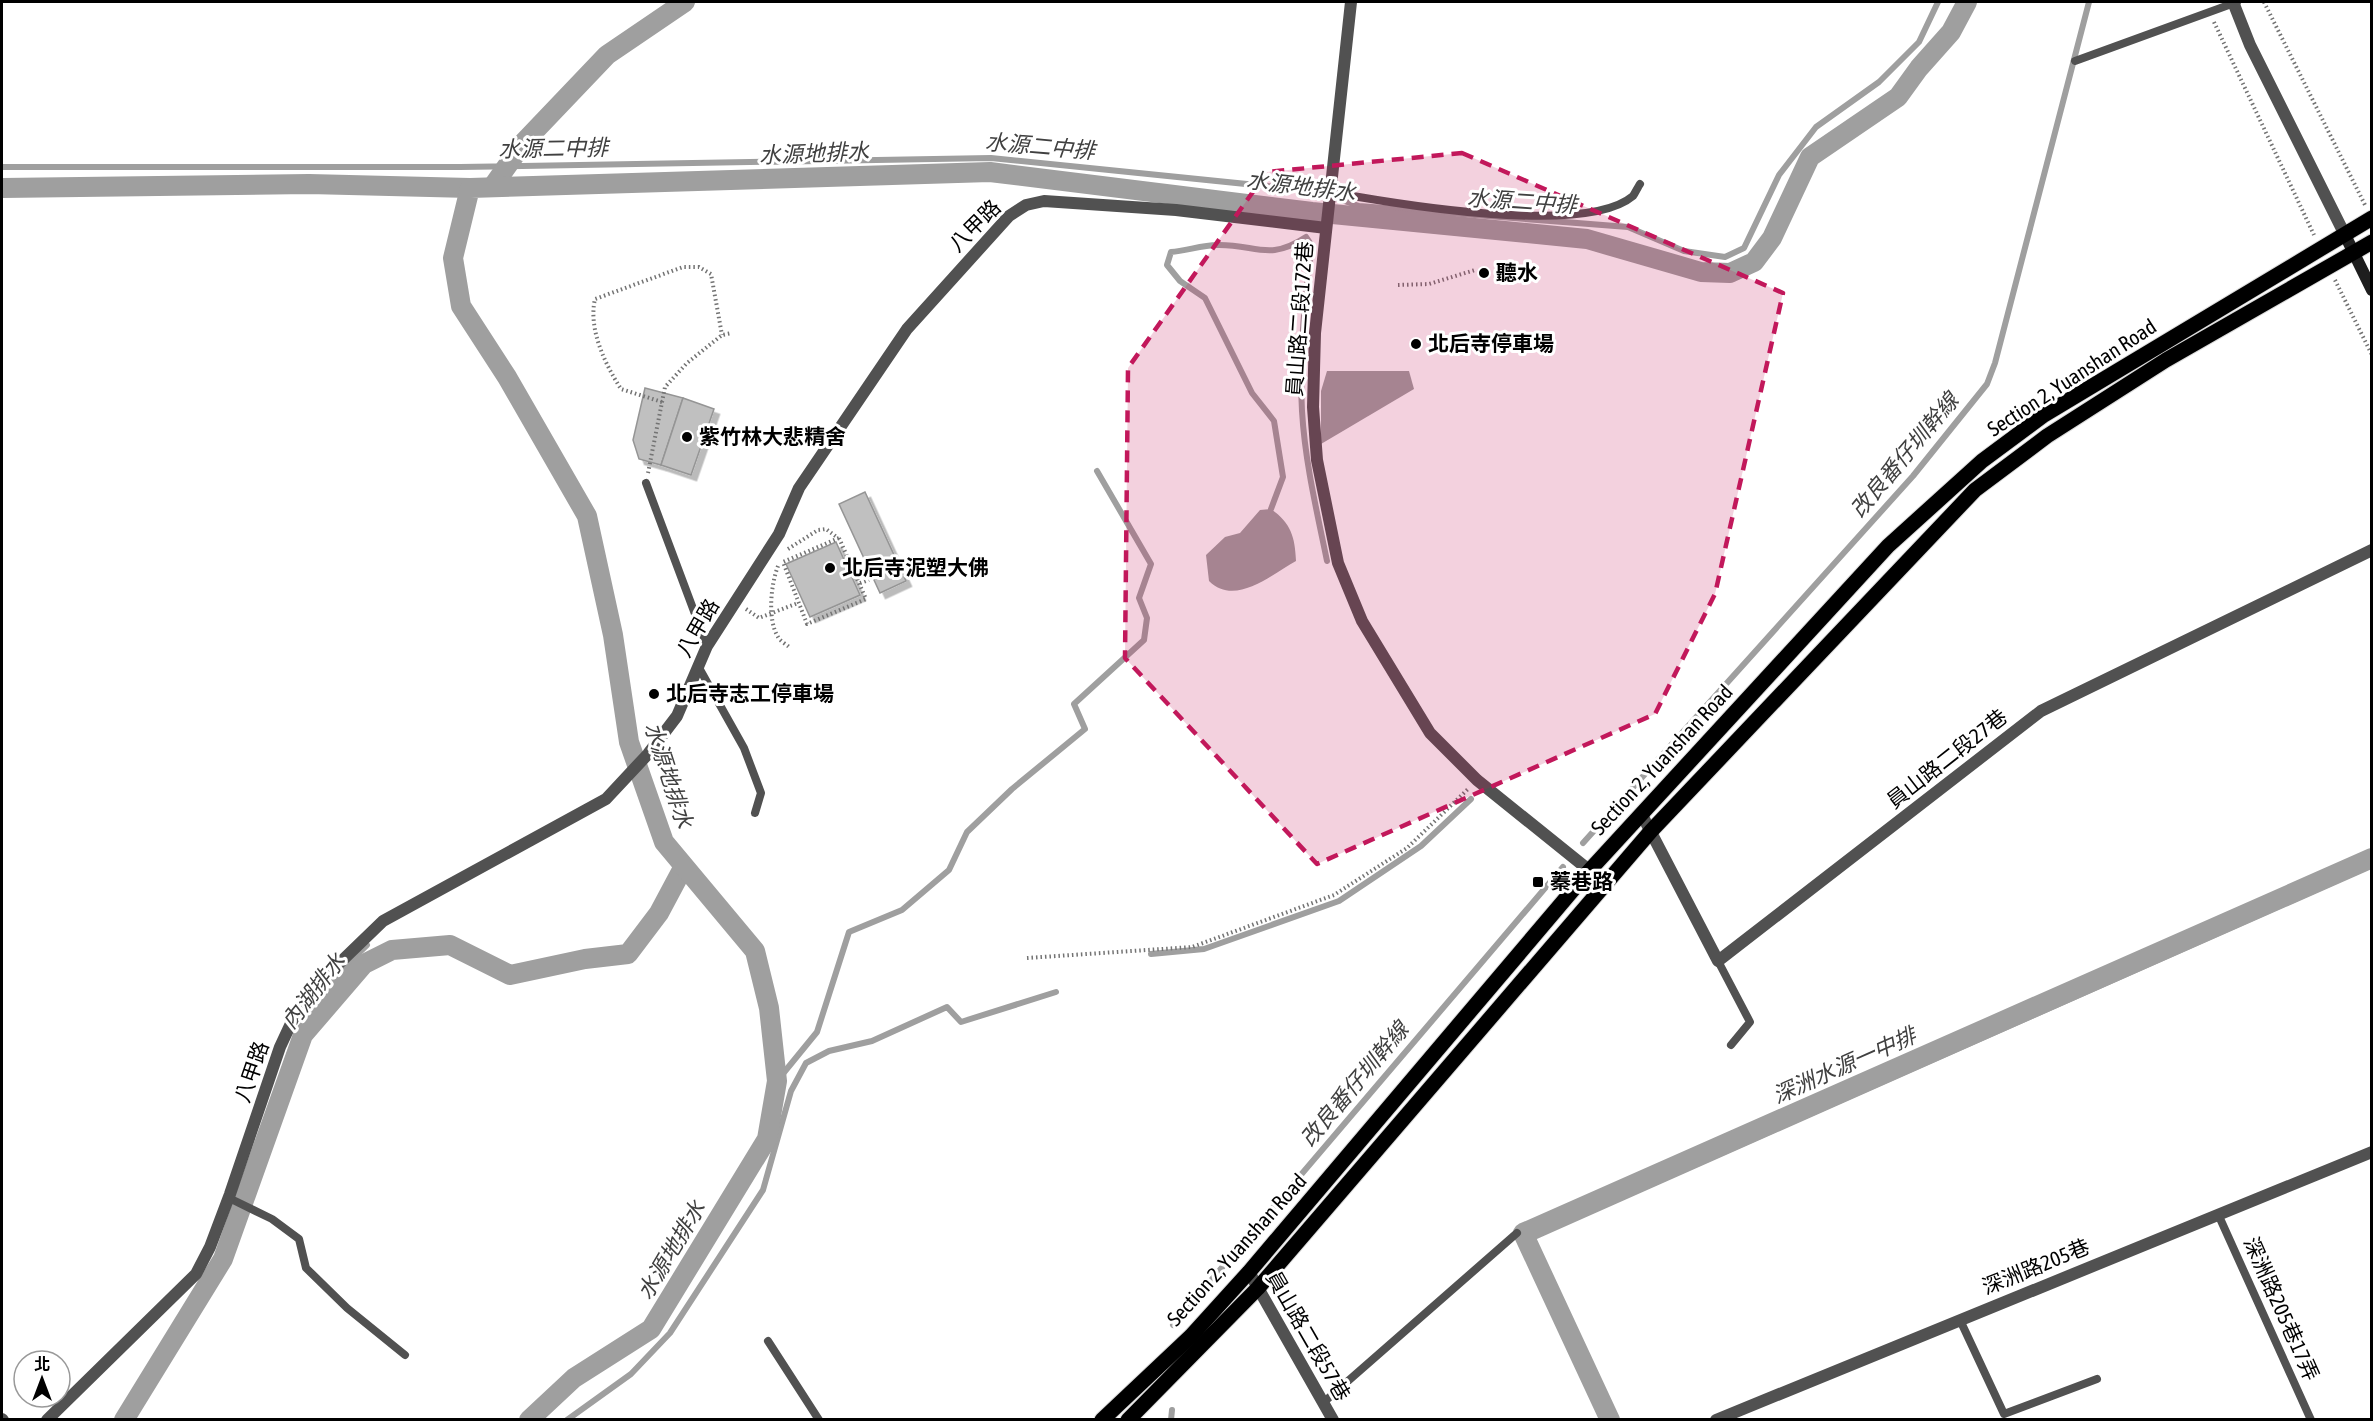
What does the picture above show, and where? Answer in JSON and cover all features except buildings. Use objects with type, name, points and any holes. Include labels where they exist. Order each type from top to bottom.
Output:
[{"type":"main road","name":"Section 2, Yuanshan Road","points":[[1102,1419],[1191,1336],[1249,1272],[1589,871],[1888,546],[1982,461],[2044,415],[2372,218]]},
{"type":"main road","name":"Section 2, Yuanshan Road","points":[[1128,1419],[1258,1288],[1650,831],[1975,490],[2047,436],[2156,367],[2372,242]]},
{"type":"street","points":[[1326,225],[1351,2]]},
{"type":"street","points":[[2235,2],[2250,45],[2372,290]]},
{"type":"street","name":"八甲路","points":[[47,1419],[196,1274],[233,1200],[280,1047],[294,1017],[338,963],[383,921],[606,799],[627,778],[677,716],[707,646],[779,534],[799,488],[907,329],[974,254],[1018,210],[1026,205],[1044,201],[1176,210],[1326,225]]},
{"type":"street","name":"員山路二段172巷","points":[[1326,225],[1315,333],[1313,407],[1317,460],[1338,563],[1362,621],[1430,733],[1477,780],[1605,883]]},
{"type":"street","name":"員山路二段27巷","points":[[1718,961],[2042,711],[2372,550]]},
{"type":"street","points":[[1641,813],[1718,961]]},
{"type":"street","name":"深洲路205巷","points":[[1716,1419],[2372,1152]]},
{"type":"street","name":"員山路二段57巷","points":[[1249,1272],[1333,1419]]},
{"type":"lane","points":[[2075,61],[2235,2]]},
{"type":"lane","points":[[1330,192],[1402,205],[1477,214],[1555,215],[1602,210],[1633,196],[1640,184]]},
{"type":"lane","points":[[646,483],[707,646]]},
{"type":"lane","points":[[698,666],[744,748],[761,793],[755,813]]},
{"type":"lane","points":[[1718,961],[1750,1022],[1731,1045]]},
{"type":"lane","points":[[233,1200],[299,1239],[306,1268],[347,1308],[405,1354]]},
{"type":"lane","name":"深洲路205巷17弄","points":[[2218,1214],[2311,1419]]},
{"type":"lane","points":[[1324,1402],[1517,1233]]},
{"type":"lane","points":[[1960,1320],[2004,1414],[2097,1379]]},
{"type":"lane","points":[[768,1341],[819,1419]]},
{"type":"path","points":[[2264,2],[2372,218]]},
{"type":"path","points":[[2209,12],[2266,138],[2320,248]]},
{"type":"path","points":[[662,402],[621,389],[616,383],[591,315],[596,299],[683,267],[699,267],[711,274],[722,335]]},
{"type":"path","points":[[2329,268],[2372,355]]},
{"type":"path","points":[[1398,285],[1429,284],[1476,270]]},
{"type":"path","points":[[646,483],[665,387],[687,363],[722,335],[732,333]]},
{"type":"path","points":[[789,647],[778,637],[772,613],[771,585],[782,555],[796,542],[818,530],[826,529],[839,538],[866,599],[807,624],[783,562],[839,538]]},
{"type":"path","points":[[860,583],[869,580]]},
{"type":"path","points":[[736,601],[759,618],[798,603]]},
{"type":"path","points":[[1027,958],[1192,947],[1334,895],[1407,848],[1477,780]]},
{"type":"highlighted area","points":[[1462,153],[1783,293],[1715,594],[1655,714],[1317,864],[1125,658],[1128,368],[1267,172]]},
{"type":"shaded area","points":[[1327,371],[1409,371],[1414,389],[1321,444],[1321,391]]},
{"type":"shaded area","points":[[1271,509],[1278,514],[1291,531],[1296,561],[1253,586],[1241,590],[1230,591],[1219,588],[1209,581],[1206,555],[1225,537],[1240,533],[1260,510]]},
{"type":"waterway","name":"水源地排水","points":[[493,186],[524,142],[607,55],[685,2]]},
{"type":"waterway","name":"水源二中排","points":[[2,167],[460,167],[991,158],[1315,191],[1359,206],[1628,227],[1684,251],[1725,257],[1744,248],[1779,175],[1816,127],[1879,82],[1919,42],[1938,2]]},
{"type":"waterway","name":"水源地排水","points":[[529,1420],[574,1378],[651,1329],[767,1139],[777,1081],[769,1008],[755,951],[664,842],[629,742],[613,635],[587,516],[507,377],[461,306],[453,258],[470,188],[990,172],[1312,212],[1587,239],[1701,272],[1730,273],[1754,262],[1772,238],[1810,157],[1898,97],[1919,68],[1951,32],[1967,2]]},
{"type":"waterway","name":"改良番仔圳幹線","points":[[1583,843],[1913,476],[1987,384],[1995,363],[2089,2]]},
{"type":"waterway","points":[[2,188],[309,184],[470,188]]},
{"type":"waterway","points":[[1271,509],[1283,477],[1274,421],[1252,393],[1205,298],[1180,281],[1167,265],[1171,252],[1217,245],[1262,250],[1282,249],[1306,237],[1312,246],[1303,328],[1302,411],[1315,505],[1327,561]]},
{"type":"waterway","points":[[777,1081],[817,1032],[849,932],[902,910],[949,870],[967,832],[1012,789],[1085,729],[1074,704],[1144,640],[1147,618],[1139,598],[1151,564],[1097,471]]},
{"type":"waterway","points":[[1151,954],[1204,949],[1339,901],[1421,846],[1471,799]]},
{"type":"waterway","name":"深洲水源一中排","points":[[1610,1420],[1523,1233],[2372,858]]},
{"type":"waterway","points":[[1534,1237],[2372,865]]},
{"type":"waterway","name":"改良番仔圳幹線","points":[[1173,1325],[1563,867]]},
{"type":"waterway","name":"內湖排水","points":[[124,1420],[223,1259],[303,1035],[364,964],[392,950],[450,945],[510,975],[585,959],[628,954],[659,913],[683,868]]},
{"type":"waterway","points":[[303,1035],[329,986],[367,945]]},
{"type":"waterway","points":[[567,1420],[631,1374],[670,1333],[763,1190],[791,1091],[806,1063],[829,1051],[872,1041],[947,1007],[961,1022],[1056,992]]},
{"type":"waterway","name":"改良番仔圳幹線","points":[[1171,1420],[1172,1410]]},
{"type":"place","name":"聽水","points":[[1484,273]]},
{"type":"place","name":"北后寺停車場","points":[[1416,344]]},
{"type":"place","name":"紫竹林大悲精舍","points":[[687,437]]},
{"type":"place","name":"北后寺泥塑大佛","points":[[830,568]]},
{"type":"place","name":"北后寺志工停車場","points":[[654,694]]},
{"type":"place","name":"蓁巷路","points":[[1538,882]]}]
